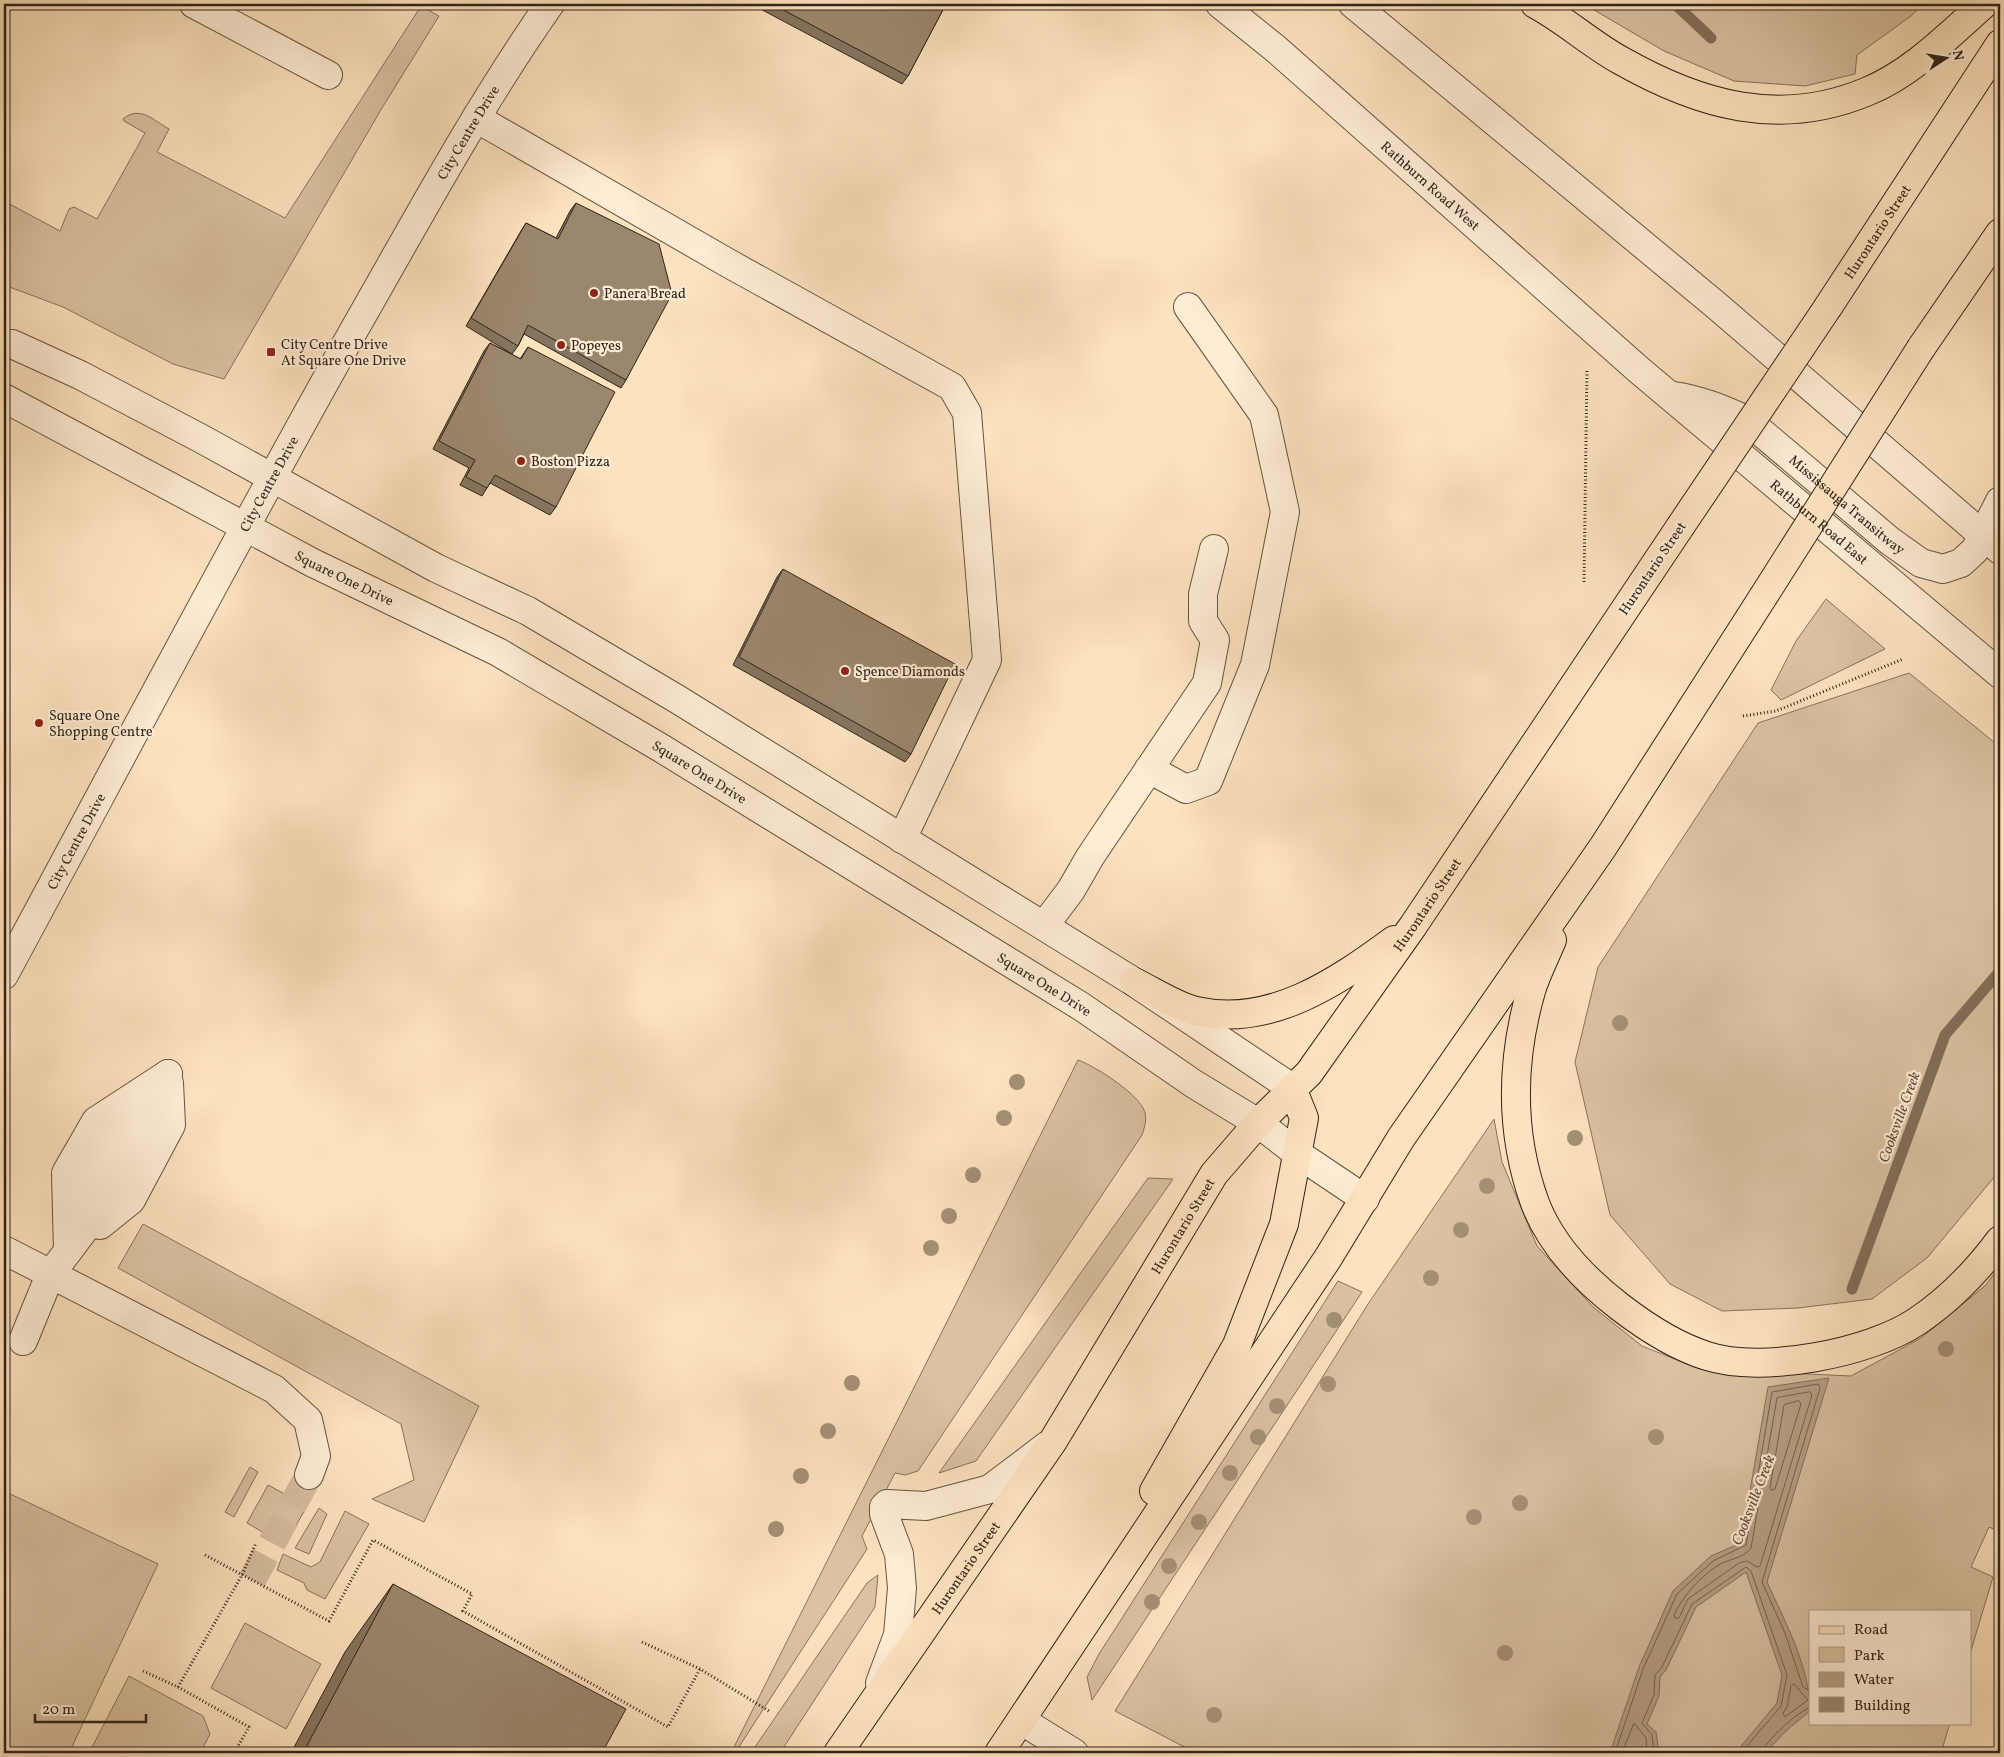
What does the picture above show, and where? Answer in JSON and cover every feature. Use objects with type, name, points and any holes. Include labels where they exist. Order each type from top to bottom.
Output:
[{"type":"main road","points":[[1535,4],[1620,60],[1684,91],[1726,105],[1766,111],[1820,107],[1867,92],[1926,55],[1984,4]]},
{"type":"main road","name":"Hurontario Street","points":[[838,1753],[1053,1441],[1214,1174],[1258,1123],[1309,1073],[1413,926],[1828,307],[2000,44]]},
{"type":"main road","points":[[999,1753],[1028,1712],[1365,1200],[1401,1138],[1603,847],[1921,348],[2000,233]]},
{"type":"main road","points":[[1603,847],[1560,921],[1531,989],[1520,1035],[1515,1079],[1522,1158],[1536,1204],[1559,1246],[1595,1288],[1640,1322],[1670,1341],[1709,1357],[1756,1363],[1793,1362],[1861,1345],[1915,1322],[1952,1294],[1984,1261],[2000,1240]]},
{"type":"main road","points":[[1134,982],[1194,1011],[1226,1016],[1261,1012],[1323,988],[1352,971],[1413,926]]},
{"type":"main road","points":[[1028,1712],[1237,1345],[1284,1224],[1304,1118],[1292,1088]]},
{"type":"street","points":[[194,4],[328,74]]},
{"type":"street","name":"City Centre Drive","points":[[4,975],[271,477],[435,186],[520,47],[550,4]]},
{"type":"street","name":"Rathburn Road West","points":[[1220,4],[1276,49],[1639,370]]},
{"type":"street","points":[[1353,4],[1717,306],[1991,543]]},
{"type":"street","points":[[476,118],[728,264],[952,387],[967,413],[987,660],[902,839]]},
{"type":"street","points":[[1149,769],[1186,789],[1208,781],[1255,665],[1285,512],[1264,415],[1188,307]]},
{"type":"street","points":[[4,344],[12,344],[80,375],[436,568],[528,611],[677,699],[1134,982],[1292,1088]]},
{"type":"street","name":"Rathburn Road East","points":[[1639,370],[2000,674]]},
{"type":"street","name":"Mississauga Transitway","points":[[1670,396],[1701,402],[1726,410],[1748,421],[1890,542],[1921,563],[1943,569],[1961,563],[1975,550],[1991,543],[2000,501]]},
{"type":"street","name":"Square One Drive","points":[[4,398],[313,563],[498,652],[660,748],[1082,1007],[1194,1084],[1258,1123],[1298,1154],[1365,1200]]},
{"type":"street","points":[[1044,926],[1071,890],[1090,857],[1207,683],[1215,640],[1203,621],[1203,594],[1214,549]]},
{"type":"street","points":[[23,1341],[50,1275],[68,1251],[131,1200],[171,1124],[168,1074],[118,1128],[82,1194],[68,1251]]},
{"type":"street","points":[[4,1250],[274,1389],[308,1420],[316,1456],[309,1475]]},
{"type":"street","points":[[872,1704],[898,1636],[902,1588],[899,1554],[884,1514],[884,1507],[888,1504],[926,1506],[990,1489],[1053,1441]]},
{"type":"street","points":[[1028,1712],[1074,1753]]},
{"type":"path","points":[[1584,582],[1587,367]]},
{"type":"path","points":[[1743,716],[1776,711],[1903,658]]},
{"type":"path","points":[[205,1555],[329,1622],[374,1540],[472,1594],[463,1611],[668,1727],[700,1669]]},
{"type":"path","points":[[178,1687],[242,1575],[256,1543]]},
{"type":"path","points":[[642,1642],[700,1669],[769,1711]]},
{"type":"path","points":[[143,1671],[178,1687],[249,1727],[234,1753]]},
{"type":"green space","points":[[1584,4],[1923,4],[1911,16],[1857,55],[1855,74],[1805,86],[1734,81],[1664,51]]},
{"type":"green space","points":[[421,6],[439,16],[382,108],[224,379],[173,364],[63,307],[4,285],[4,201],[60,231],[69,209],[74,207],[97,219],[145,133],[123,119],[135,113],[146,115],[169,129],[157,152],[285,218]]},
{"type":"green space","points":[[1826,599],[1885,649],[1781,700],[1771,690],[1796,641]]},
{"type":"green space","points":[[1909,673],[2000,747],[2000,1170],[1927,1258],[1872,1299],[1798,1308],[1722,1311],[1670,1284],[1610,1215],[1575,1062],[1598,967],[1758,723]]},
{"type":"green space","points":[[1078,1060],[1114,1080],[1139,1102],[1146,1118],[1142,1135],[918,1471],[905,1475],[895,1473],[862,1536],[867,1549],[735,1753],[731,1753]]},
{"type":"green space","points":[[1494,1119],[1502,1162],[1537,1246],[1593,1307],[1642,1346],[1700,1369],[1851,1376],[1921,1338],[1986,1285],[2000,1265],[2000,1532],[1989,1527],[1971,1567],[1993,1577],[1972,1647],[1972,1610],[1809,1610],[1809,1724],[1950,1724],[1941,1753],[1196,1753],[1115,1711],[1368,1304]]},
{"type":"green space","points":[[1148,1178],[1173,1179],[976,1461],[939,1473]]},
{"type":"green space","points":[[143,1224],[479,1406],[424,1522],[372,1499],[414,1480],[401,1424],[118,1268]]},
{"type":"green space","points":[[1338,1281],[1362,1292],[1092,1700],[1087,1677],[1099,1654]]},
{"type":"green space","points":[[250,1467],[258,1472],[234,1517],[225,1512]]},
{"type":"green space","points":[[268,1485],[307,1506],[285,1545],[247,1523]]},
{"type":"green space","points":[[4,1491],[158,1564],[69,1753],[4,1753]]},
{"type":"green space","points":[[319,1508],[327,1514],[309,1554],[295,1548]]},
{"type":"green space","points":[[345,1511],[369,1524],[325,1599],[307,1590],[304,1583],[277,1570],[283,1554],[311,1567],[320,1562]]},
{"type":"green space","points":[[878,1575],[875,1607],[780,1753],[751,1753],[867,1583]]},
{"type":"green space","points":[[245,1623],[321,1664],[286,1729],[211,1688]]},
{"type":"green space","points":[[129,1676],[203,1716],[210,1734],[200,1753],[89,1753]]},
{"type":"water","points":[[1829,1378],[1767,1582],[1789,1629],[1801,1661],[1809,1694],[1809,1712],[1787,1730],[1765,1753],[1729,1753],[1737,1751],[1777,1703],[1782,1675],[1746,1572],[1696,1607],[1666,1670],[1660,1677],[1659,1696],[1647,1724],[1656,1732],[1659,1753],[1610,1753],[1639,1667],[1673,1591],[1711,1556],[1741,1543],[1768,1387]]},
{"type":"building","points":[[772,4],[946,4],[908,76]]},
{"type":"building","points":[[576,203],[659,244],[672,294],[626,380],[528,325],[518,346],[471,318],[526,223],[558,239]]},
{"type":"building","points":[[490,343],[521,359],[528,347],[615,392],[556,507],[495,475],[487,488],[466,477],[475,460],[439,441]]},
{"type":"building","points":[[783,569],[955,664],[911,754],[739,657]]},
{"type":"building","points":[[393,1584],[626,1709],[602,1753],[303,1753]]},
{"type":"waterway","name":"Cooksville Creek","points":[[1675,4],[1711,38]]},
{"type":"waterway","name":"Cooksville Creek","points":[[1852,1289],[1945,1035],[2000,971]]},
{"type":"tunnel","points":[[252,1580],[309,1475]]},
{"type":"place","name":"Panera Bread","points":[[594,293]]},
{"type":"place","name":"Popeyes","points":[[561,345]]},
{"type":"place","name":"City Centre Drive At Square One Drive","points":[[271,352]]},
{"type":"place","name":"Boston Pizza","points":[[521,461]]},
{"type":"place","name":"Spence Diamonds","points":[[845,671]]},
{"type":"place","name":"Square One Shopping Centre","points":[[39,723]]}]
